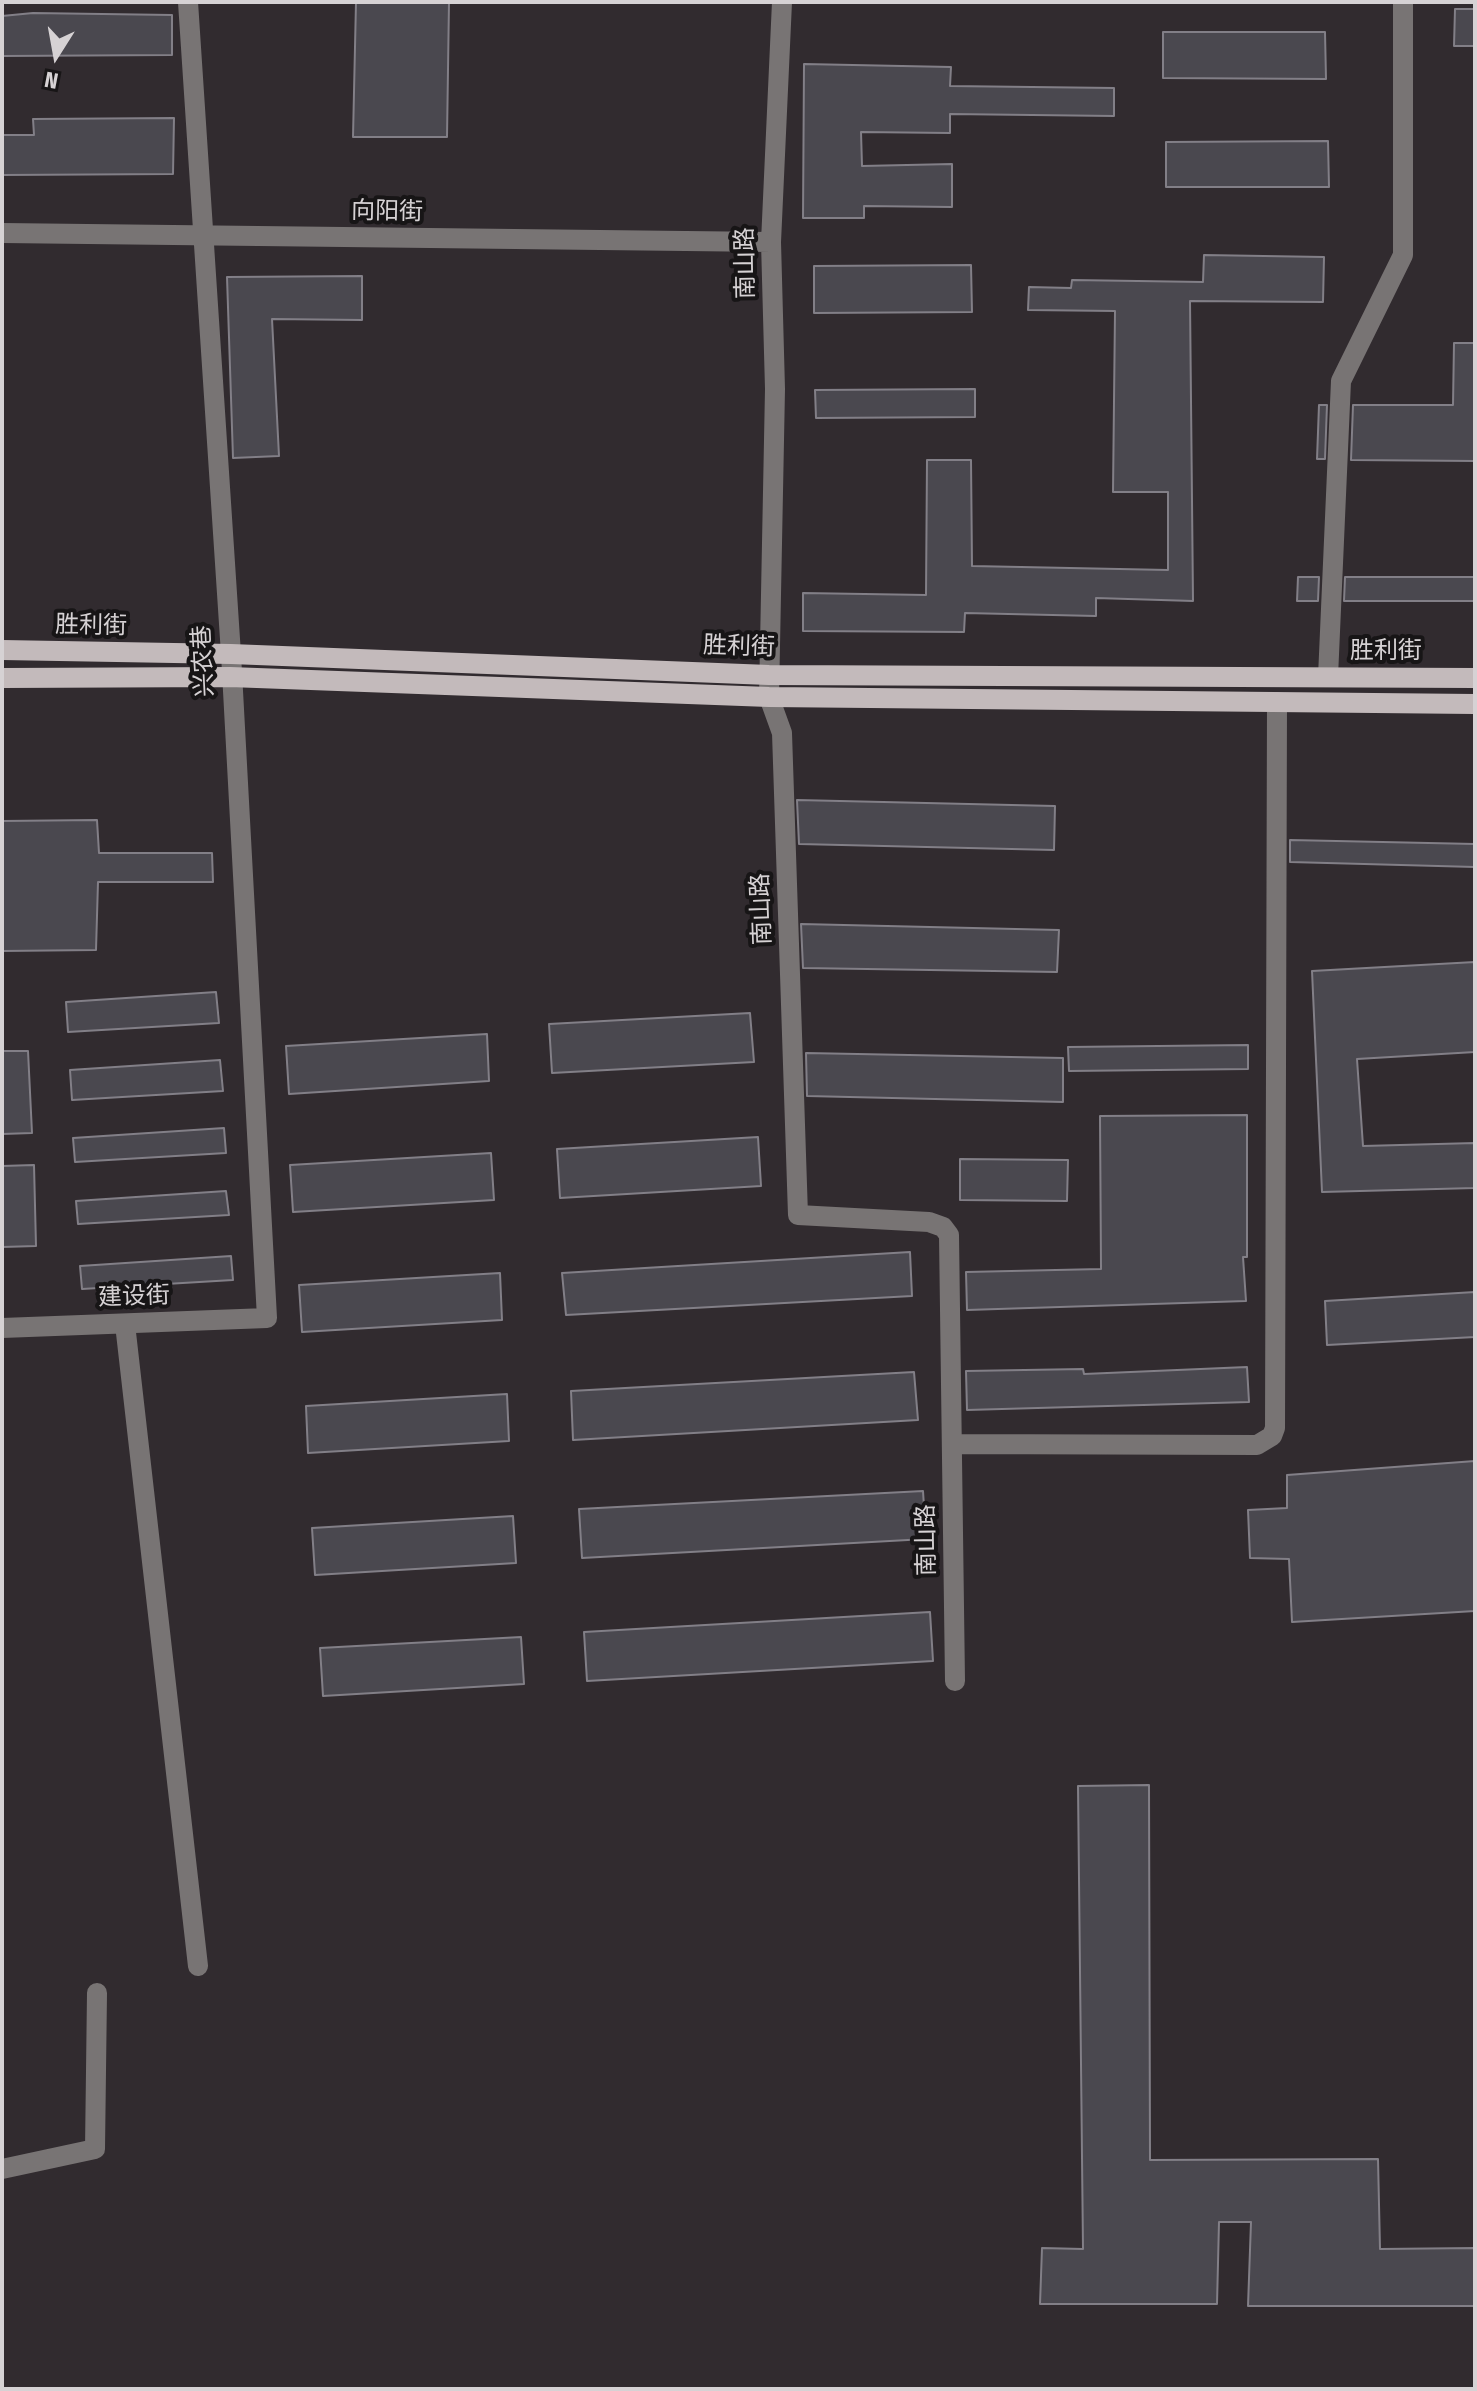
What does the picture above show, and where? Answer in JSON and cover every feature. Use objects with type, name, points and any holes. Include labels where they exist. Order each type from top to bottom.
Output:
[{"type":"main road","name":"胜利街","points":[[2,650],[231,654],[769,675],[1475,678]]},
{"type":"main road","name":"胜利街","points":[[2,678],[230,677],[769,697],[1475,704]]},
{"type":"street","name":"兴农巷","points":[[188,2],[231,654],[267,1318]]},
{"type":"street","name":"南山路","points":[[782,2],[771,242],[775,389],[769,697],[782,733],[798,1215],[929,1222],[943,1227],[949,1235],[955,1681]]},
{"type":"street","points":[[1328,677],[1341,381],[1403,255],[1403,2]]},
{"type":"street","name":"向阳街","points":[[2,233],[771,242]]},
{"type":"street","points":[[952,1444],[1257,1445],[1272,1436],[1275,1428],[1277,702]]},
{"type":"street","name":"建设街","points":[[2,1328],[267,1318]]},
{"type":"street","points":[[125,1324],[198,1966]]},
{"type":"street","points":[[2,2169],[95,2149],[97,1993]]},
{"type":"building","points":[[356,2],[449,2],[447,137],[353,137]]},
{"type":"building","points":[[1455,9],[1475,9],[1475,46],[1454,46]]},
{"type":"building","points":[[33,13],[172,15],[172,55],[2,56],[2,16]]},
{"type":"building","points":[[1163,32],[1325,32],[1326,79],[1163,78]]},
{"type":"building","points":[[804,64],[951,67],[950,86],[1114,88],[1114,116],[950,114],[950,133],[861,132],[862,166],[952,164],[952,207],[864,206],[864,218],[803,218]]},
{"type":"building","points":[[174,118],[173,174],[2,175],[2,135],[34,135],[33,119]]},
{"type":"building","points":[[1328,141],[1329,187],[1166,187],[1166,142]]},
{"type":"building","points":[[1204,255],[1324,257],[1323,302],[1190,301],[1193,601],[1096,598],[1096,616],[965,613],[964,632],[803,631],[803,593],[926,595],[927,460],[971,460],[972,566],[1168,570],[1168,492],[1113,492],[1115,311],[1028,310],[1029,287],[1071,288],[1072,280],[1203,282]]},
{"type":"building","points":[[971,265],[972,312],[814,313],[814,266]]},
{"type":"building","points":[[362,276],[362,320],[272,319],[279,456],[233,458],[227,277]]},
{"type":"building","points":[[1454,343],[1475,343],[1475,461],[1351,460],[1353,405],[1453,405]]},
{"type":"building","points":[[975,389],[975,417],[816,418],[815,390]]},
{"type":"building","points":[[1319,405],[1327,405],[1325,459],[1317,459]]},
{"type":"building","points":[[1298,577],[1319,577],[1318,601],[1297,601]]},
{"type":"building","points":[[1345,577],[1475,577],[1475,601],[1344,601]]},
{"type":"building","points":[[797,800],[1055,806],[1054,850],[799,844]]},
{"type":"building","points":[[97,820],[99,853],[212,853],[213,882],[98,882],[96,950],[2,951],[2,821]]},
{"type":"building","points":[[1290,840],[1475,844],[1475,867],[1290,862]]},
{"type":"building","points":[[801,924],[1059,930],[1057,972],[803,968]]},
{"type":"building","points":[[1475,962],[1475,1052],[1357,1059],[1363,1146],[1475,1143],[1475,1188],[1322,1192],[1312,971]]},
{"type":"building","points":[[216,992],[219,1023],[68,1032],[66,1002]]},
{"type":"building","points":[[750,1013],[754,1062],[552,1073],[549,1024]]},
{"type":"building","points":[[487,1034],[489,1081],[289,1094],[286,1046]]},
{"type":"building","points":[[1248,1045],[1248,1069],[1069,1071],[1068,1047]]},
{"type":"building","points":[[2,1051],[28,1051],[32,1133],[2,1134]]},
{"type":"building","points":[[806,1053],[1063,1058],[1063,1102],[807,1096]]},
{"type":"building","points":[[220,1060],[223,1091],[72,1100],[70,1070]]},
{"type":"building","points":[[1247,1115],[1247,1257],[1243,1257],[1246,1301],[967,1310],[966,1272],[1101,1269],[1100,1116]]},
{"type":"building","points":[[224,1128],[226,1153],[75,1162],[73,1138]]},
{"type":"building","points":[[758,1137],[761,1186],[560,1198],[557,1149]]},
{"type":"building","points":[[491,1153],[494,1200],[293,1212],[290,1165]]},
{"type":"building","points":[[960,1159],[1068,1160],[1067,1201],[960,1200]]},
{"type":"building","points":[[34,1165],[36,1246],[2,1247],[2,1166]]},
{"type":"building","points":[[226,1191],[229,1215],[78,1224],[76,1201]]},
{"type":"building","points":[[910,1252],[912,1296],[566,1315],[562,1273]]},
{"type":"building","points":[[231,1256],[233,1280],[82,1289],[80,1266]]},
{"type":"building","points":[[500,1273],[502,1320],[302,1332],[299,1285]]},
{"type":"building","points":[[1475,1292],[1475,1337],[1327,1345],[1325,1301]]},
{"type":"building","points":[[1247,1367],[1249,1402],[967,1410],[966,1371],[1083,1369],[1084,1374]]},
{"type":"building","points":[[914,1372],[918,1420],[573,1440],[571,1391]]},
{"type":"building","points":[[507,1394],[509,1441],[308,1453],[306,1406]]},
{"type":"building","points":[[1475,1461],[1475,1611],[1292,1622],[1289,1559],[1250,1558],[1248,1510],[1287,1508],[1287,1475]]},
{"type":"building","points":[[923,1491],[926,1539],[582,1558],[579,1509]]},
{"type":"building","points":[[513,1516],[516,1563],[315,1575],[312,1528]]},
{"type":"building","points":[[930,1612],[933,1661],[587,1681],[584,1632]]},
{"type":"building","points":[[521,1637],[524,1684],[323,1696],[320,1648]]},
{"type":"building","points":[[1149,1785],[1150,2160],[1378,2159],[1380,2249],[1475,2248],[1475,2306],[1248,2306],[1251,2222],[1219,2222],[1217,2304],[1040,2304],[1042,2248],[1083,2249],[1078,1786]]}]
